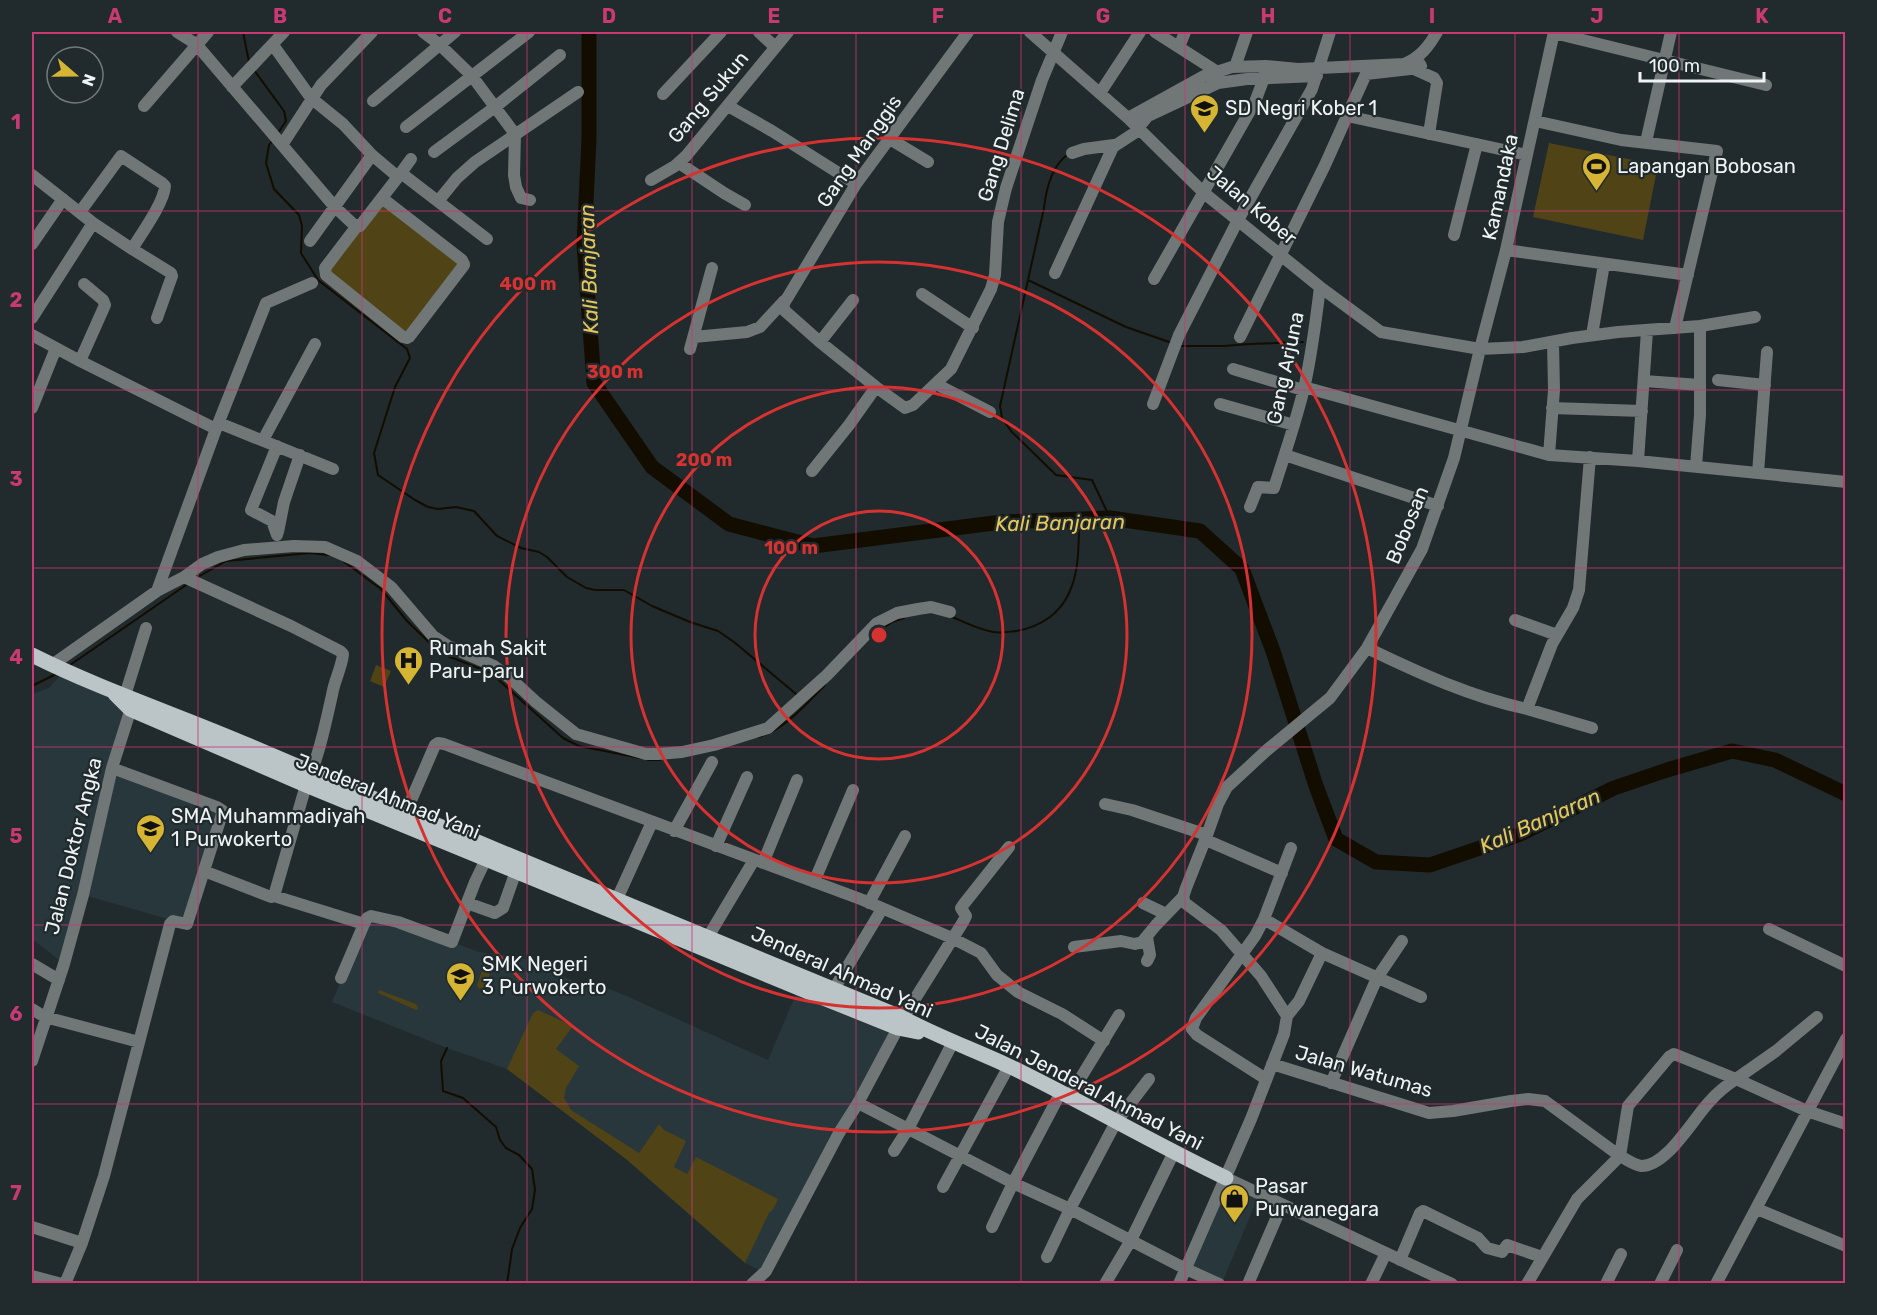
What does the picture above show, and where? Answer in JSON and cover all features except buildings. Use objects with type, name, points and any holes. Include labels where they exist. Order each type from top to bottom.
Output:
[{"type":"main road","points":[[32,655],[54,666]]},
{"type":"main road","name":"Jenderal Ahmad Yani","points":[[54,666],[308,779],[900,1023],[933,1034]]},
{"type":"main road","name":"Jenderal Ahmad Yani","points":[[308,779],[406,812],[427,827],[486,859],[516,871],[534,872],[617,899],[834,989],[900,1023]]},
{"type":"main road","name":"Jalan Jenderal Ahmad Yani","points":[[933,1034],[1009,1066],[1173,1154],[1226,1178]]},
{"type":"street","points":[[177,32],[196,44],[334,206],[357,226]]},
{"type":"street","points":[[144,106],[208,32]]},
{"type":"street","points":[[232,87],[284,32]]},
{"type":"street","points":[[279,141],[328,77],[372,32]]},
{"type":"street","points":[[423,32],[472,76],[515,134],[516,187],[521,198],[530,200]]},
{"type":"street","points":[[373,101],[454,32]]},
{"type":"street","points":[[406,127],[529,32]]},
{"type":"street","points":[[663,94],[721,32]]},
{"type":"street","points":[[759,32],[775,47]]},
{"type":"street","name":"Gang Sukun","points":[[651,180],[679,163],[729,106],[788,32]]},
{"type":"street","name":"Gang Manggis","points":[[712,268],[692,343],[747,332],[760,327],[785,299],[856,184],[968,32]]},
{"type":"street","name":"Jalan Kober","points":[[1030,32],[1135,125],[1204,193],[1320,287],[1381,332],[1480,349],[1523,347],[1592,335],[1700,326],[1755,317]]},
{"type":"street","name":"Gang Delima","points":[[785,299],[783,308],[785,311],[820,342],[905,408],[913,405],[936,384],[951,369],[992,289],[998,222],[1006,188],[1042,80],[1062,32]]},
{"type":"street","points":[[1100,93],[1140,32]]},
{"type":"street","points":[[1155,32],[1216,71]]},
{"type":"street","points":[[1179,47],[1185,32]]},
{"type":"street","points":[[1235,67],[1247,32]]},
{"type":"street","points":[[1153,404],[1179,335],[1239,220],[1312,89],[1330,32]]},
{"type":"street","points":[[1240,337],[1366,74],[1417,63],[1437,32]]},
{"type":"street","points":[[1554,32],[1766,85]]},
{"type":"street","name":"Kamandaka","points":[[1480,349],[1506,250],[1554,32]]},
{"type":"street","points":[[1647,142],[1671,32]]},
{"type":"street","points":[[273,45],[311,98],[343,124],[372,155],[439,200],[487,239]]},
{"type":"street","points":[[434,152],[560,55]]},
{"type":"street","points":[[1055,273],[1114,145],[1167,96],[1216,71],[1235,67],[1265,73],[1318,72],[1417,63],[1437,83],[1429,134]]},
{"type":"street","points":[[1135,125],[1155,112],[1218,83],[1247,79],[1265,73]]},
{"type":"street","points":[[1154,279],[1255,102],[1265,73]]},
{"type":"street","points":[[439,200],[457,178],[476,162],[578,92]]},
{"type":"street","points":[[729,106],[856,184]]},
{"type":"street","points":[[1347,116],[1527,155]]},
{"type":"street","points":[[1535,121],[1621,140],[1713,149],[1717,152],[1675,328]]},
{"type":"street","points":[[890,139],[928,162]]},
{"type":"street","points":[[1454,235],[1477,144]]},
{"type":"street","points":[[1072,153],[1114,145]]},
{"type":"street","points":[[310,241],[372,155]]},
{"type":"street","points":[[80,212],[121,156],[162,183],[165,191],[132,249]]},
{"type":"street","points":[[382,198],[462,260],[464,265],[410,337],[406,338],[326,274],[325,268],[411,159]]},
{"type":"street","points":[[679,163],[745,205]]},
{"type":"street","points":[[32,175],[93,223],[171,273],[172,276],[157,318]]},
{"type":"street","points":[[32,244],[63,199]]},
{"type":"street","points":[[32,318],[93,223]]},
{"type":"street","points":[[1506,250],[1688,275]]},
{"type":"street","points":[[1592,335],[1604,264]]},
{"type":"street","points":[[158,591],[217,426],[266,303],[312,283]]},
{"type":"street","points":[[80,361],[105,305],[103,300],[84,284]]},
{"type":"street","name":"Gang Arjuna","points":[[1250,507],[1258,487],[1274,488],[1285,455],[1304,389],[1320,287]]},
{"type":"street","points":[[922,294],[973,328]]},
{"type":"street","points":[[820,342],[853,300]]},
{"type":"street","points":[[1696,466],[1700,415],[1700,326]]},
{"type":"street","points":[[1638,461],[1647,331]]},
{"type":"street","points":[[32,335],[80,361],[217,426],[263,440],[333,469]]},
{"type":"street","points":[[1549,455],[1553,342]]},
{"type":"street","points":[[263,440],[315,344]]},
{"type":"street","points":[[32,408],[56,348]]},
{"type":"street","name":"Bobosan","points":[[1184,897],[1218,804],[1227,787],[1267,750],[1330,698],[1367,648],[1422,549],[1454,458],[1480,349]]},
{"type":"street","points":[[1758,473],[1767,352]]},
{"type":"street","points":[[1233,369],[1549,455],[1696,466],[1845,482]]},
{"type":"street","points":[[1718,380],[1765,385]]},
{"type":"street","points":[[1644,381],[1700,385]]},
{"type":"street","points":[[936,384],[990,412]]},
{"type":"street","points":[[812,471],[876,387]]},
{"type":"street","points":[[1220,404],[1294,425]]},
{"type":"street","points":[[1552,408],[1642,411]]},
{"type":"street","points":[[277,446],[251,510],[272,521],[277,542]]},
{"type":"street","points":[[277,542],[284,502],[300,455]]},
{"type":"street","points":[[1285,455],[1437,506]]},
{"type":"street","points":[[1527,709],[1557,635],[1573,608],[1579,590],[1590,458]]},
{"type":"street","points":[[54,666],[158,591],[191,580],[202,564],[232,552],[277,542],[325,547],[357,561],[391,587],[432,636],[448,646],[494,666],[576,734],[646,754],[682,752],[758,733],[768,728],[827,675],[877,623],[897,613],[931,607],[950,612]]},
{"type":"street","points":[[191,580],[291,626],[343,654],[331,696],[327,722],[274,896]]},
{"type":"street","points":[[1515,620],[1557,635]]},
{"type":"street","name":"Jalan Doktor Angka","points":[[32,1061],[59,980],[85,889],[125,699],[146,628]]},
{"type":"street","points":[[1367,648],[1417,672],[1481,697],[1592,728]]},
{"type":"street","points":[[406,812],[435,745],[438,743],[814,882],[952,939],[981,953],[997,975],[1018,992],[1062,1014],[1104,1041]]},
{"type":"street","points":[[674,831],[712,762]]},
{"type":"street","points":[[32,1276],[63,1284],[82,1243],[104,1176],[171,922],[187,924],[222,810],[112,768]]},
{"type":"street","points":[[716,846],[747,777]]},
{"type":"street","points":[[708,937],[758,861],[797,780]]},
{"type":"street","points":[[814,882],[853,790]]},
{"type":"street","points":[[1105,804],[1132,810],[1207,837],[1282,873]]},
{"type":"street","points":[[617,899],[652,822]]},
{"type":"street","points":[[869,903],[905,836]]},
{"type":"street","points":[[752,1284],[766,1271],[900,1023],[966,918],[961,908],[1009,847]]},
{"type":"street","points":[[1266,1079],[1197,1035],[1192,1029],[1196,1018],[1256,936],[1291,848]]},
{"type":"street","points":[[341,978],[364,924],[371,916],[398,922],[452,942],[466,903],[486,859]]},
{"type":"street","points":[[204,871],[271,897],[364,924]]},
{"type":"street","points":[[466,903],[495,913],[499,912],[516,871]]},
{"type":"street","points":[[1074,947],[1121,941],[1135,944],[1142,942],[1184,897]]},
{"type":"street","points":[[1184,897],[1187,906],[1221,930],[1242,953],[1261,976],[1287,1017]]},
{"type":"street","points":[[1143,903],[1166,914]]},
{"type":"street","points":[[834,989],[882,909]]},
{"type":"street","points":[[1264,920],[1322,953],[1421,997]]},
{"type":"street","points":[[1769,929],[1845,966]]},
{"type":"street","points":[[1147,937],[1150,955],[1147,961]]},
{"type":"street","points":[[1331,1083],[1377,978],[1402,941]]},
{"type":"street","points":[[1179,1284],[1226,1178],[1286,1028],[1287,1017],[1299,1001],[1322,953]]},
{"type":"street","points":[[32,964],[59,980]]},
{"type":"street","points":[[32,1010],[45,1017],[139,1042]]},
{"type":"street","points":[[992,1227],[1013,1183],[1065,1095],[1104,1041],[1119,1015]]},
{"type":"street","name":"Jalan Watumas","points":[[1272,1064],[1429,1113],[1528,1099],[1545,1101],[1620,1156],[1643,1166],[1654,1163],[1675,1145],[1712,1098],[1776,1052],[1817,1017]]},
{"type":"street","points":[[1716,1284],[1845,1039]]},
{"type":"street","points":[[894,1150],[908,1129],[953,1042]]},
{"type":"street","points":[[1527,1284],[1576,1199],[1620,1156],[1629,1106],[1672,1054],[1736,1079],[1807,1111],[1845,1124]]},
{"type":"street","points":[[943,1187],[1009,1066]]},
{"type":"street","points":[[1047,1257],[1116,1122],[1149,1079]]},
{"type":"street","points":[[858,1103],[959,1156],[1219,1284]]},
{"type":"street","points":[[1105,1284],[1131,1240],[1173,1154]]},
{"type":"street","points":[[1226,1178],[1452,1284]]},
{"type":"street","points":[[1248,1284],[1282,1205]]},
{"type":"street","points":[[1757,1209],[1845,1246]]},
{"type":"street","points":[[1400,1260],[1421,1211],[1478,1238],[1488,1248],[1502,1252],[1506,1245],[1542,1257]]},
{"type":"street","points":[[32,1227],[82,1243]]},
{"type":"street","points":[[1660,1284],[1677,1250]]},
{"type":"street","points":[[1371,1284],[1386,1253]]},
{"type":"street","points":[[1606,1284],[1621,1254]]},
{"type":"shaded area","name":"Lapangan Bobosan","points":[[1549,143],[1658,165],[1643,240],[1533,217]]},
{"type":"shaded area","points":[[384,195],[471,262],[409,344],[320,276]]},
{"type":"shaded area","points":[[376,665],[391,671],[384,687],[370,681]]},
{"type":"shaded area","points":[[65,670],[127,709],[112,768],[220,811],[185,924],[84,895],[64,964],[32,939],[32,694],[49,688]]},
{"type":"shaded area","points":[[367,918],[398,922],[479,952],[521,957],[595,991],[599,985],[629,997],[768,1060],[799,987],[898,1028],[767,1274],[745,1263],[626,1159],[507,1069],[447,1048],[332,1002]]},
{"type":"shaded area","points":[[486,970],[490,974],[485,987],[479,989],[477,985],[482,971]]},
{"type":"shaded area","points":[[379,990],[416,1004],[418,1008],[414,1009],[378,993]]},
{"type":"shaded area","points":[[538,1010],[573,1026],[556,1049],[579,1066],[566,1088],[564,1098],[571,1110],[639,1153],[659,1124],[664,1130],[686,1141],[674,1167],[687,1174],[696,1157],[778,1199],[745,1263],[626,1159],[507,1069],[533,1013]]},
{"type":"shaded area","points":[[1226,1178],[1259,1195],[1222,1283],[1186,1269]]},
{"type":"waterway","points":[[243,32],[249,62]]},
{"type":"waterway","name":"Kali Banjaran","points":[[589,32],[589,139],[584,244],[594,383],[652,467],[729,524],[813,546],[1002,522],[1110,518],[1200,531],[1242,569],[1273,651],[1316,786],[1336,839],[1376,862],[1430,865],[1518,835],[1614,788],[1732,751],[1775,760],[1846,794]]},
{"type":"waterway","points":[[254,70],[284,111],[286,121],[278,133]]},
{"type":"waterway","points":[[273,140],[269,145],[266,163],[274,189],[299,215],[302,226],[301,253],[318,280],[407,349],[410,358],[395,387],[374,453],[378,475],[428,507],[438,509],[456,507],[474,511],[497,536],[521,548],[539,552],[567,577],[586,588],[624,590],[652,606],[718,631],[796,694]]},
{"type":"waterway","points":[[1067,155],[1053,172],[1048,186],[1000,406],[1002,418],[1011,431],[1056,475],[1092,480],[1110,518]]},
{"type":"waterway","points":[[1028,280],[1126,327],[1172,343]]},
{"type":"waterway","points":[[1181,346],[1303,342]]},
{"type":"waterway","points":[[950,616],[979,628],[999,633],[1030,628],[1050,617],[1067,597],[1076,572],[1079,519]]},
{"type":"waterway","points":[[196,578],[226,561],[310,553],[329,555]]},
{"type":"waterway","points":[[343,561],[381,589],[407,621],[440,653],[491,673],[563,738],[579,746],[640,758]]},
{"type":"waterway","points":[[70,665],[189,583]]},
{"type":"waterway","points":[[875,634],[892,622],[904,618]]},
{"type":"waterway","points":[[32,686],[58,673]]},
{"type":"waterway","points":[[759,737],[786,722],[825,685]]},
{"type":"waterway","points":[[648,760],[660,760]]},
{"type":"waterway","points":[[447,1048],[441,1061],[443,1091],[463,1098],[496,1127],[500,1140],[506,1148],[519,1155],[532,1169],[535,1190],[532,1209],[520,1228],[512,1249],[507,1284]]},
{"type":"waterway","points":[[91,1284],[97,1284]]},
{"type":"place","name":"SD Negri Kober 1","points":[[1204,134]]},
{"type":"place","name":"Lapangan Bobosan","points":[[1596,192]]},
{"type":"place","name":"Rumah Sakit Paru-paru","points":[[408,686]]},
{"type":"place","name":"SMA Muhammadiyah 1 Purwokerto","points":[[150,854]]},
{"type":"place","name":"SMK Negeri 3 Purwokerto","points":[[461,1002]]},
{"type":"place","name":"Pasar Purwanegara","points":[[1234,1224]]}]
